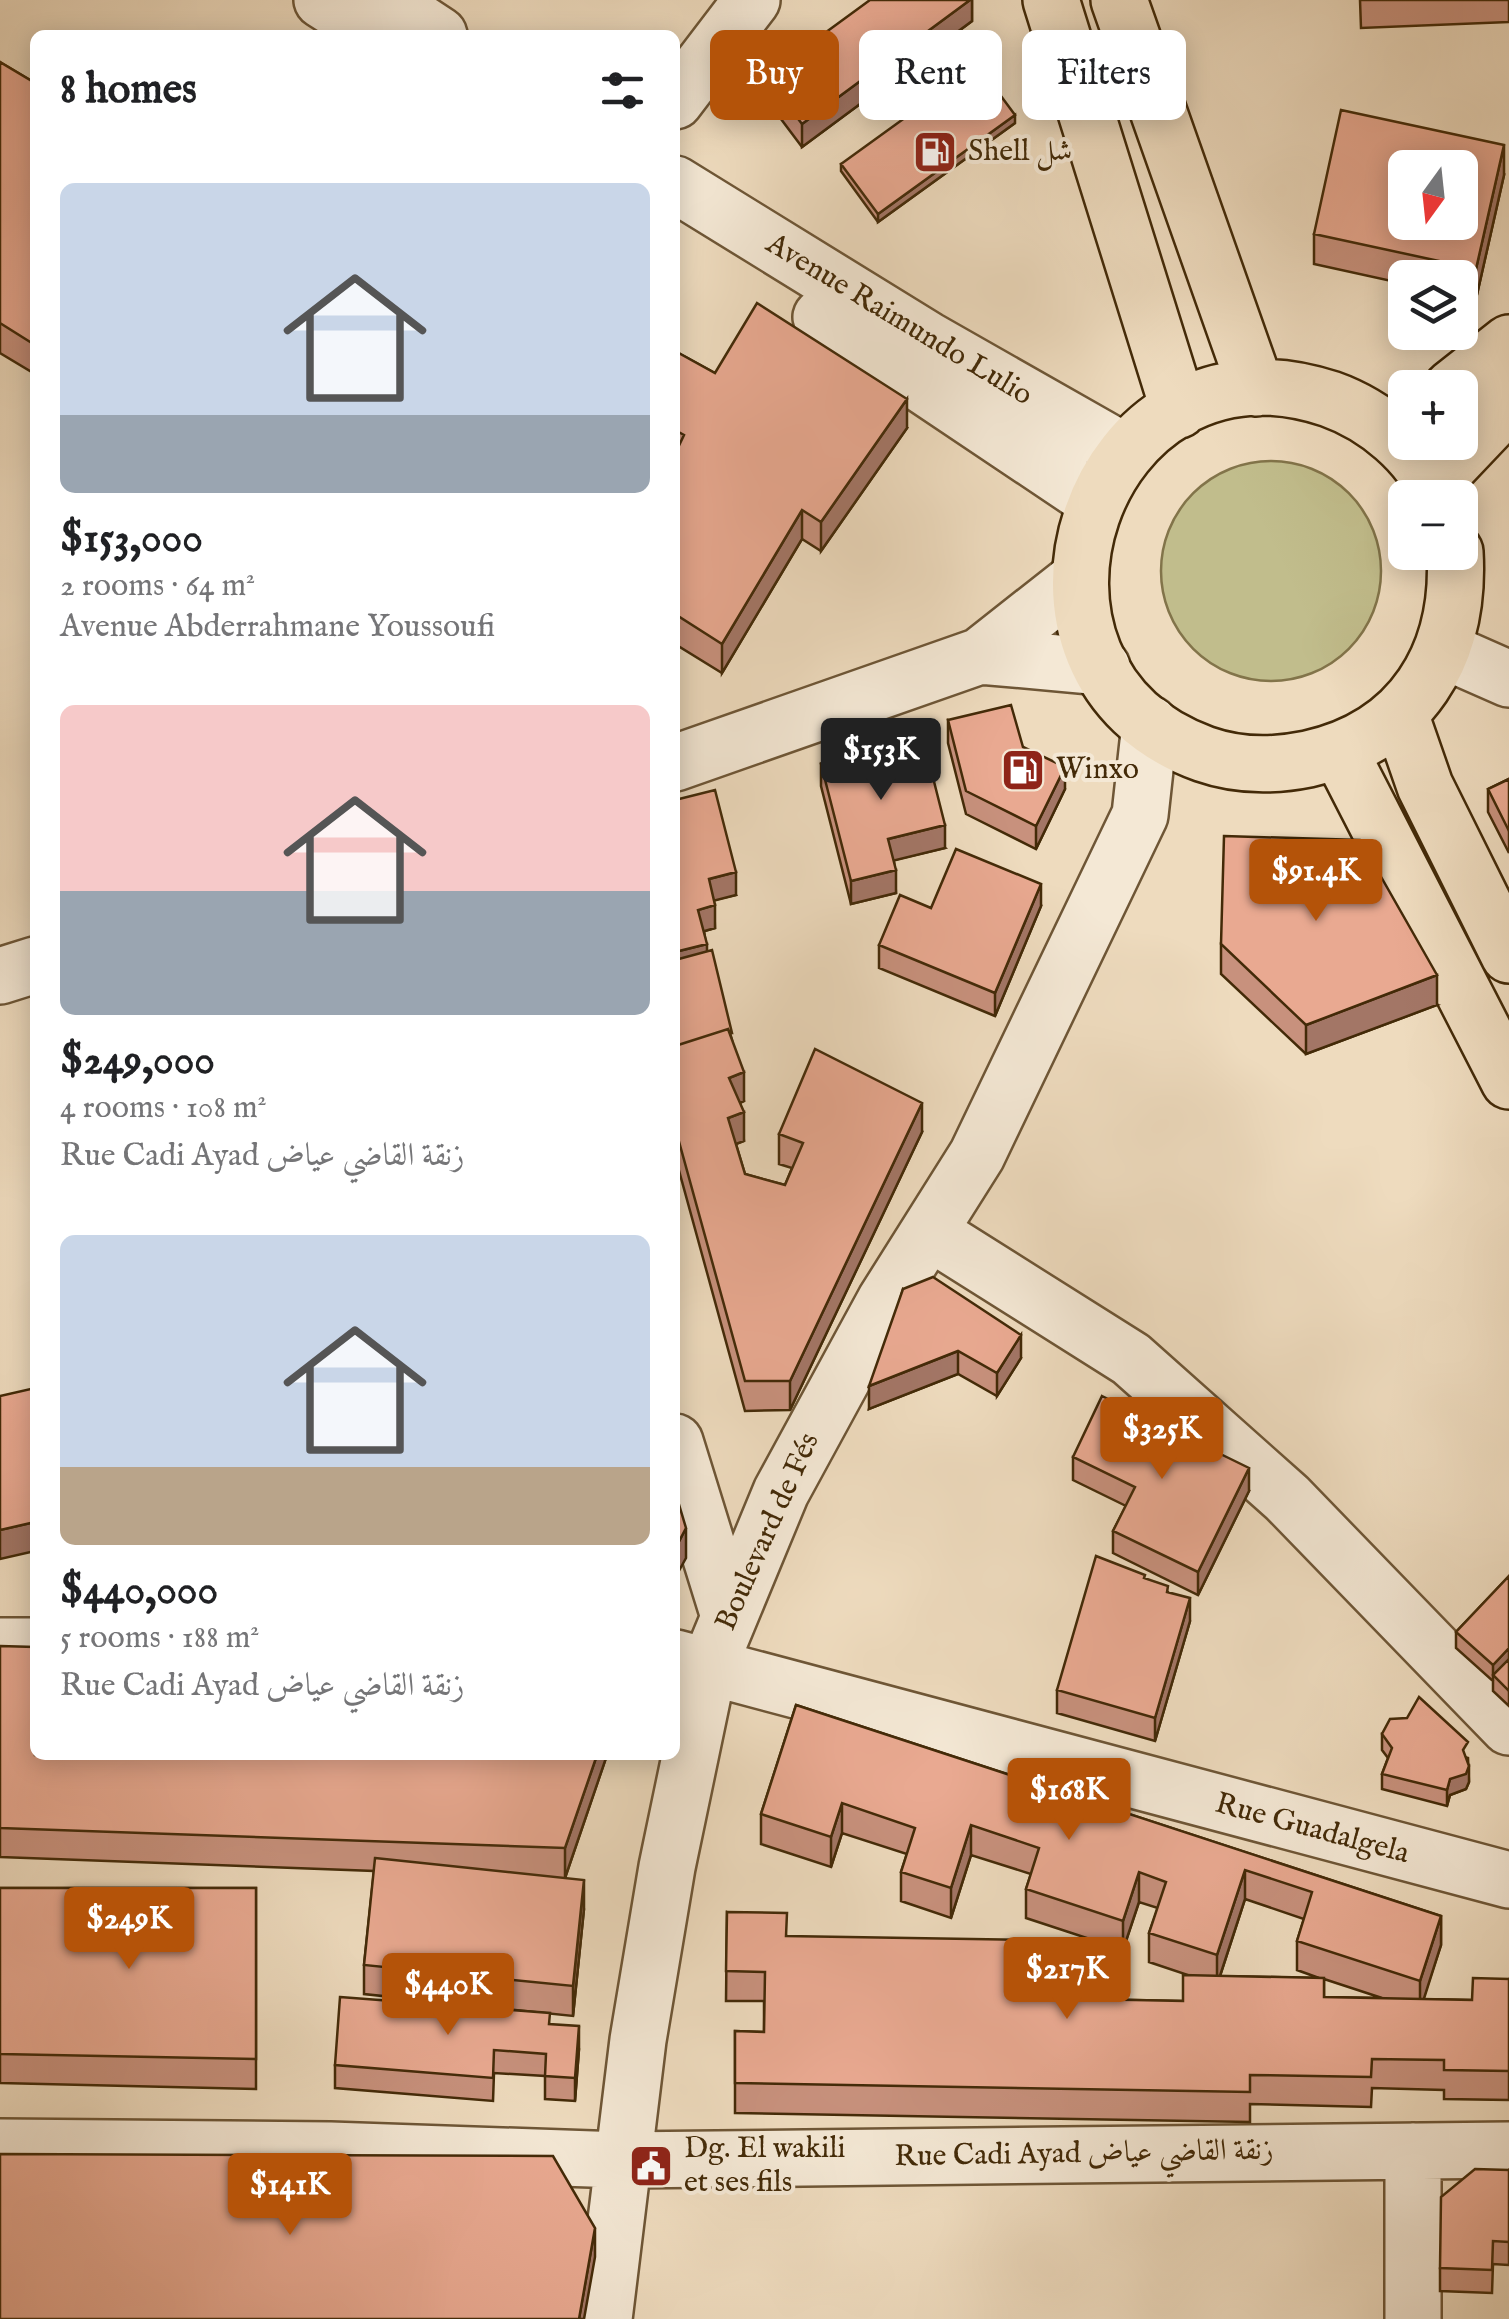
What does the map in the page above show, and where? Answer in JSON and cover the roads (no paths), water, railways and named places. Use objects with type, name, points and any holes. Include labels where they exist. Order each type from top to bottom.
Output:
[{"type":"main road","points":[[1051,0],[1179,410]]},
{"type":"main road","points":[[1119,0],[1256,388]]},
{"type":"main road","points":[[1475,370],[1509,343]]},
{"type":"main road","points":[[1388,423],[1305,391],[1256,388],[1216,394],[1179,410],[1125,452],[1094,500],[1083,538],[1079,578],[1085,624],[1102,667],[1124,698],[1150,724],[1206,754],[1250,764],[1293,762],[1340,752],[1400,714],[1424,684],[1443,650],[1458,594],[1456,570]]},
{"type":"main road","points":[[1444,480],[1509,403]]},
{"type":"main road","points":[[1400,714],[1424,786],[1509,955]]},
{"type":"main road","points":[[1340,752],[1509,1081]]},
{"type":"street","points":[[322,0],[409,18]]},
{"type":"street","points":[[680,95],[752,0]]},
{"type":"street","name":"Avenue Raimundo Lulio","points":[[680,187],[928,340],[1125,452]]},
{"type":"street","name":"Avenue Raimundo Lulio","points":[[680,227],[1094,500]]},
{"type":"street","points":[[680,761],[980,656],[1079,578]]},
{"type":"street","points":[[1443,650],[1509,678]]},
{"type":"street","points":[[980,656],[1102,667]]},
{"type":"street","name":"Boulevard de Fés","points":[[680,1760],[692,1662],[728,1613],[781,1492],[884,1301],[978,1155],[1140,815],[1150,724]]},
{"type":"street","name":"Boulevard de Fés","points":[[1140,815],[1206,754]]},
{"type":"street","points":[[0,976],[30,967]]},
{"type":"street","points":[[931,1233],[1131,1359],[1287,1498],[1509,1727]]},
{"type":"street","points":[[680,1458],[728,1613]]},
{"type":"street","points":[[0,1646],[30,1646]]},
{"type":"street","name":"Rue Guadalgela","points":[[692,1662],[1509,1880]]},
{"type":"street","name":"Boulevard de Fés","points":[[604,2319],[621,2160],[680,1760]]},
{"type":"street","name":"Rue Cadi Ayad زنقة القاضي عياض","points":[[0,2147],[330,2150],[621,2160],[1509,2150]]},
{"type":"street","points":[[1413,2151],[1413,2319]]},
{"type":"place","name":"Shell شل","points":[[935,152]]},
{"type":"place","name":"Winxo","points":[[1023,770]]},
{"type":"place","name":"Dg. El wakili et ses fils","points":[[651,2166]]}]
